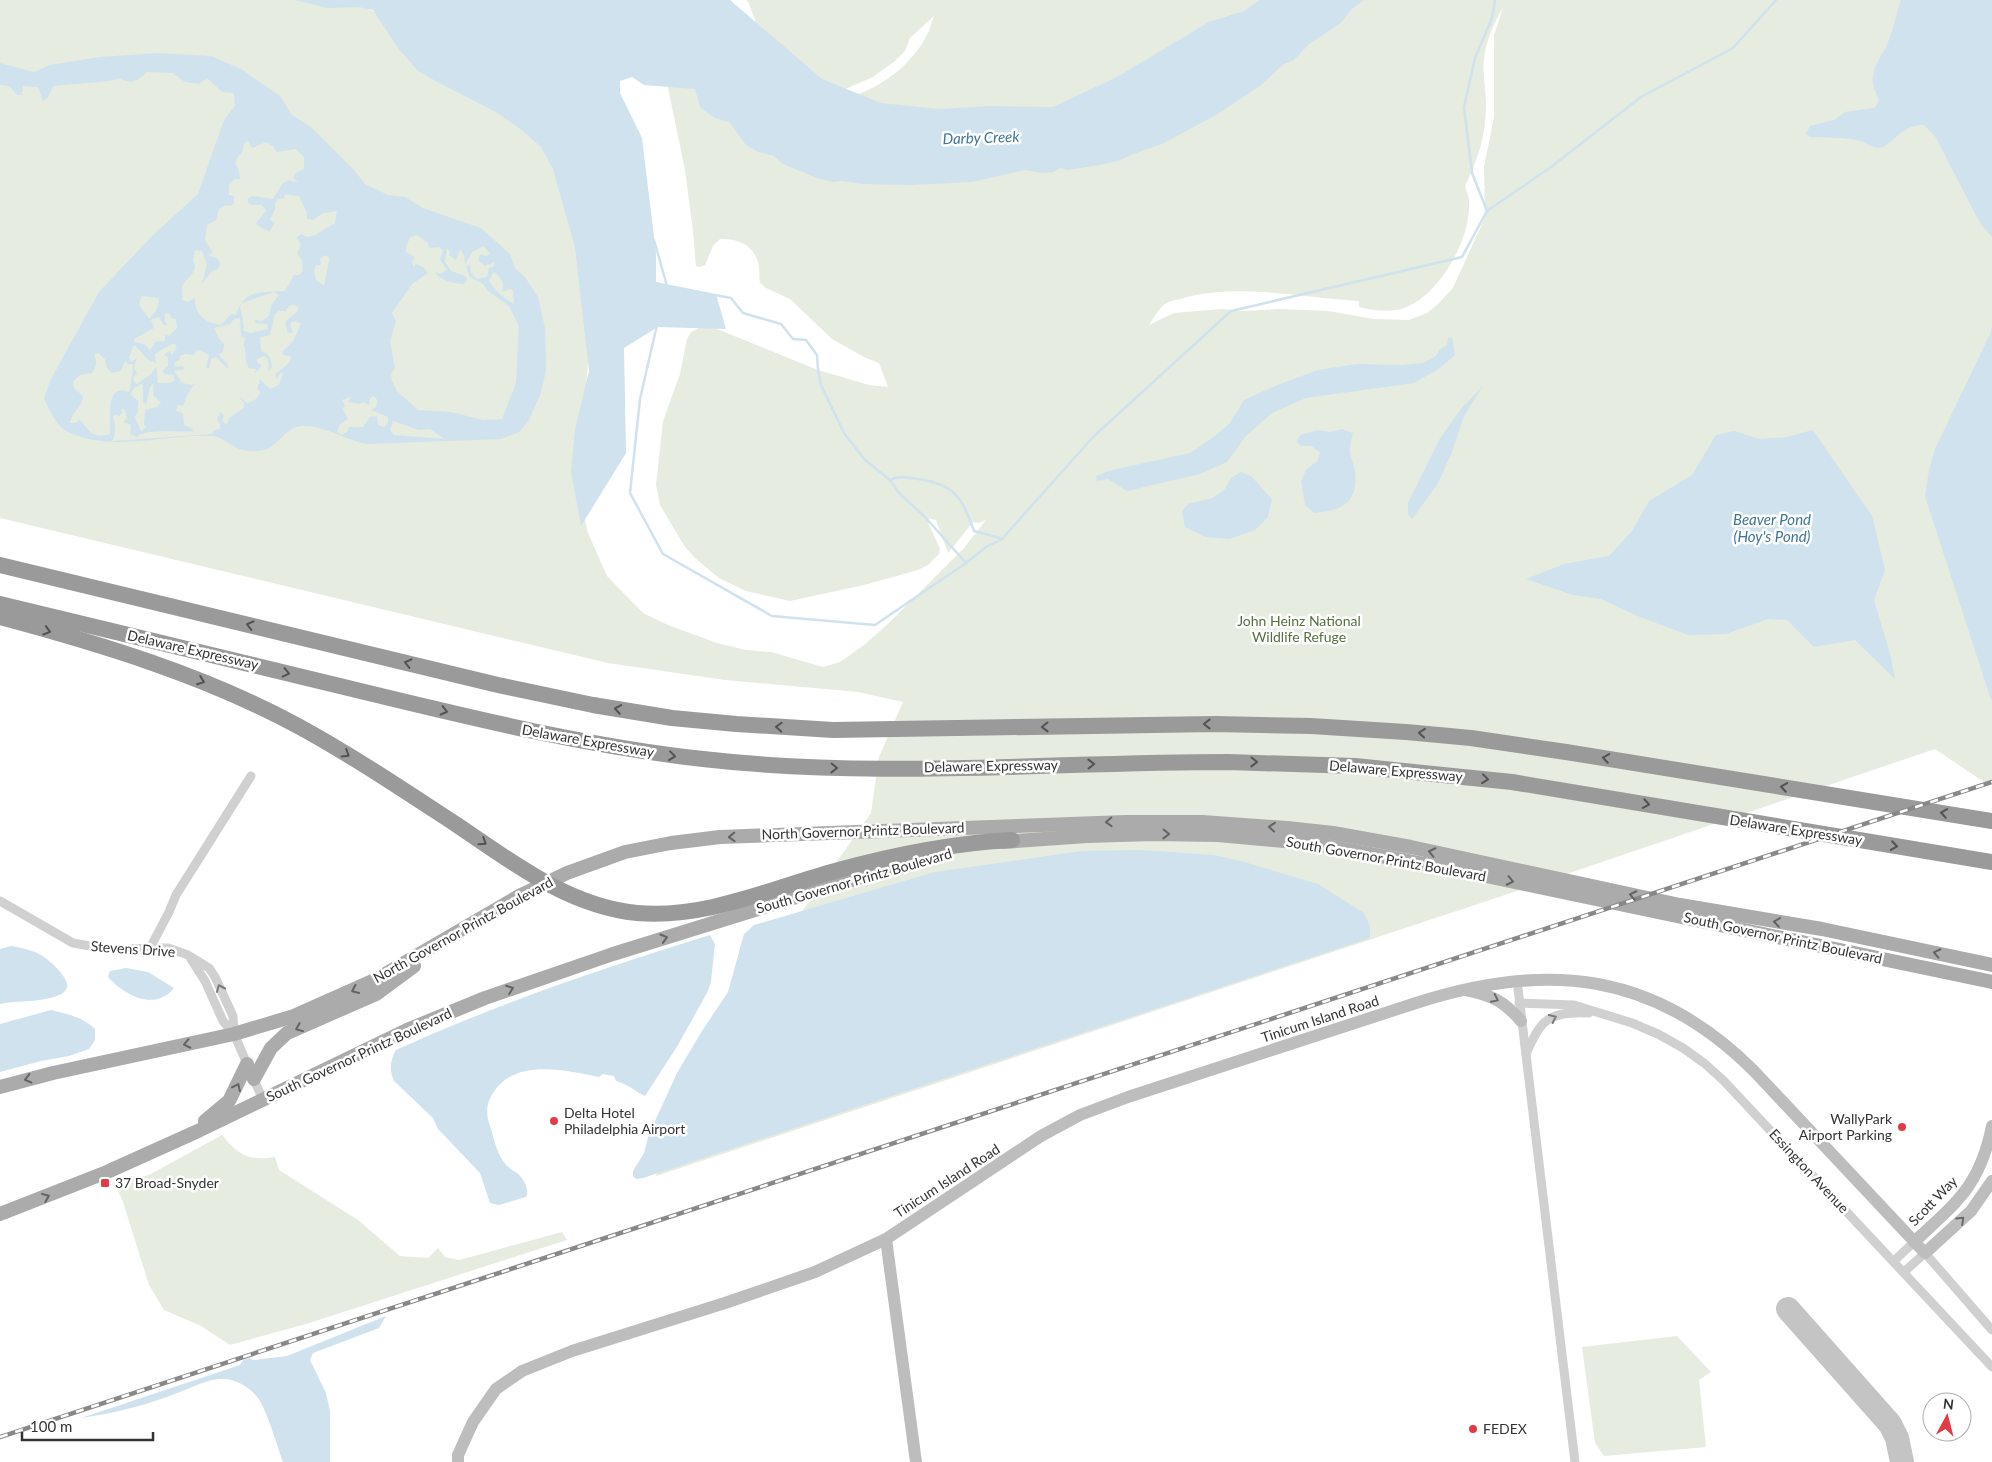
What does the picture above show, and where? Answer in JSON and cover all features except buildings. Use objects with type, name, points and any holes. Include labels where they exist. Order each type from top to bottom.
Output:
[{"type":"highway","points":[[0,565],[483,681],[593,705],[672,718],[833,730],[1215,724],[1311,726],[1414,732],[1566,752],[1992,821]]},
{"type":"highway","name":"Delaware Expressway","points":[[0,604],[516,728],[610,747],[706,760],[833,768],[1236,762],[1385,768],[1542,787],[1992,862]]},
{"type":"highway","points":[[0,617],[174,671],[210,684],[265,709],[374,770],[539,878],[574,896],[612,908],[654,914],[704,909],[894,856],[967,843],[1012,840]]},
{"type":"main road","name":"South Governor Printz Boulevard","points":[[1026,825],[1167,821],[1256,825],[1364,838],[1680,905],[1822,929],[1989,963]]},
{"type":"main road","name":"North Governor Printz Boulevard","points":[[0,1087],[110,1060],[234,1034],[294,1016],[334,1000],[375,980],[519,896],[581,867],[625,852],[704,838],[1026,825]]},
{"type":"main road","name":"South Governor Printz Boulevard","points":[[0,1214],[100,1175],[263,1100],[407,1030],[530,982],[883,869],[942,853],[1012,840],[1122,834],[1218,835],[1283,840],[1346,849],[1477,874],[1986,980]]},
{"type":"main road","points":[[254,1079],[268,1053],[282,1037],[292,1030],[332,1015],[376,994],[396,980],[440,943]]},
{"type":"main road","points":[[1986,980],[1992,989]]},
{"type":"main road","points":[[175,1141],[225,1105],[235,1092],[247,1064]]},
{"type":"street","points":[[150,948],[176,895],[252,776]]},
{"type":"street","name":"Stevens Drive","points":[[0,901],[73,943],[107,949],[173,949],[188,955],[213,973],[233,1016],[234,1034],[263,1100]]},
{"type":"street","points":[[1517,980],[1575,1462]]},
{"type":"street","name":"Tinicum Island Road","points":[[458,1462],[458,1455],[473,1422],[496,1389],[522,1371],[572,1351],[725,1303],[815,1272],[886,1239],[1042,1136],[1080,1115],[1128,1097],[1461,989],[1517,980],[1571,981],[1620,990],[1659,1002],[1704,1027],[1725,1043],[1754,1071],[1925,1253]]},
{"type":"street","points":[[1461,989],[1494,998],[1506,1005],[1521,1021]]},
{"type":"street","name":"Essington Avenue","points":[[1519,1003],[1574,1005],[1632,1023],[1658,1034],[1695,1056],[1714,1071],[1992,1367]]},
{"type":"street","points":[[1526,1054],[1538,1029],[1551,1018],[1569,1013],[1599,1013]]},
{"type":"street","name":"Scott Way","points":[[1894,1261],[1951,1207],[1970,1185],[1984,1159],[1991,1134]]},
{"type":"street","points":[[1904,1272],[1970,1211],[1992,1181]]},
{"type":"street","points":[[886,1239],[916,1462]]},
{"type":"street","points":[[1925,1253],[1992,1330]]},
{"type":"green space","name":"John Heinz National Wildlife Refuge","points":[[0,0],[322,0],[355,3],[373,11],[393,13],[566,78],[588,361],[579,495],[588,533],[607,576],[643,613],[668,625],[717,643],[746,650],[771,652],[823,667],[840,662],[864,645],[889,623],[964,548],[986,520],[979,523],[973,522],[948,553],[936,520],[926,518],[940,549],[939,554],[928,565],[918,570],[864,585],[790,601],[746,591],[719,578],[685,547],[660,505],[656,485],[663,421],[680,374],[687,339],[691,332],[703,326],[712,327],[818,370],[869,385],[888,387],[879,363],[832,339],[790,299],[766,288],[760,283],[758,261],[747,245],[731,239],[720,239],[713,246],[705,265],[696,266],[685,170],[665,73],[959,126],[851,97],[875,87],[897,72],[923,43],[934,16],[910,38],[905,51],[895,61],[873,77],[841,91],[768,55],[746,0],[1992,0],[1992,783],[1987,784],[1935,749],[1502,896],[656,1176],[662,1152],[796,920],[871,813],[879,757],[903,702],[858,692],[725,680],[608,663],[0,518]],"holes":[[[1503,8],[1494,35],[1494,117],[1484,167],[1485,217],[1453,288],[1438,304],[1427,313],[1409,320],[1374,319],[1328,311],[1280,309],[1243,311],[1222,309],[1174,313],[1149,325],[1158,311],[1167,303],[1202,294],[1246,291],[1269,292],[1359,301],[1359,307],[1388,311],[1411,305],[1425,295],[1449,267],[1464,233],[1469,201],[1465,186],[1474,167],[1485,127],[1486,105],[1483,70],[1485,52],[1491,32]]]},
{"type":"green space","points":[[222,1135],[234,1148],[245,1155],[258,1158],[275,1157],[279,1170],[358,1220],[400,1256],[428,1258],[438,1248],[445,1257],[459,1260],[562,1232],[567,1240],[306,1324],[230,1345],[201,1326],[164,1310],[149,1285],[117,1188],[118,1181],[122,1178],[149,1175]]},
{"type":"green space","points":[[1677,1336],[1711,1372],[1699,1380],[1706,1447],[1604,1456],[1595,1443],[1582,1347]]},
{"type":"water","name":"Darby Creek","points":[[294,0],[730,0],[822,79],[881,103],[939,109],[990,106],[1053,107],[1117,77],[1209,22],[1244,11],[1260,0],[1364,0],[1352,9],[1341,23],[1309,44],[1294,60],[1284,64],[1260,86],[1216,115],[1164,143],[1118,161],[1100,165],[1067,170],[1061,168],[1053,172],[1042,173],[1026,170],[972,182],[912,185],[863,184],[842,181],[833,182],[817,178],[783,164],[774,156],[758,152],[746,145],[729,122],[715,118],[700,107],[695,89],[644,85],[632,77],[620,81],[620,93],[642,138],[656,253],[656,282],[716,294],[726,329],[658,327],[624,348],[626,453],[581,526],[571,471],[575,430],[589,371],[575,247],[553,169],[541,147],[523,131],[496,112],[418,71],[398,48],[373,10],[359,7],[328,8]]},
{"type":"water","points":[[1901,0],[1992,0],[1992,237],[1980,223],[1935,136],[1924,125],[1909,128],[1888,144],[1879,148],[1857,140],[1810,137],[1806,134],[1810,126],[1834,120],[1845,112],[1874,108],[1877,105],[1878,100],[1873,84],[1874,73],[1889,40]]},
{"type":"water","points":[[158,53],[211,56],[241,69],[280,96],[292,115],[311,127],[355,171],[365,184],[388,195],[405,197],[423,208],[481,228],[510,254],[515,268],[525,277],[538,297],[545,328],[546,370],[541,393],[528,422],[519,432],[501,439],[367,444],[326,430],[302,426],[291,429],[269,448],[252,451],[240,449],[214,436],[120,442],[85,438],[68,432],[54,418],[44,399],[50,381],[99,292],[152,236],[198,194],[224,120],[235,106],[234,93],[222,92],[207,78],[199,84],[185,82],[173,73],[147,72],[141,78],[131,82],[120,78],[109,81],[53,86],[48,97],[43,101],[38,87],[23,86],[22,95],[17,95],[9,86],[0,85],[0,63],[34,72],[50,65],[100,57]],"holes":[[[248,141],[252,148],[266,142],[273,146],[277,152],[296,149],[304,157],[304,169],[296,173],[293,178],[298,182],[289,180],[283,183],[273,199],[252,196],[248,198],[248,203],[262,205],[266,210],[256,224],[269,232],[275,223],[270,220],[275,204],[278,199],[285,198],[284,194],[299,196],[307,213],[307,219],[313,220],[323,213],[337,211],[335,223],[315,235],[307,237],[301,234],[297,237],[300,245],[297,253],[302,260],[303,271],[299,275],[294,275],[285,291],[261,292],[249,296],[240,306],[236,315],[231,314],[221,325],[210,322],[202,317],[195,304],[195,298],[188,302],[182,300],[182,287],[195,269],[193,261],[195,250],[202,251],[207,264],[202,284],[212,271],[218,269],[220,264],[218,259],[208,255],[213,253],[205,240],[207,225],[216,220],[219,209],[226,205],[231,206],[234,203],[234,196],[229,195],[229,185],[235,179],[240,179],[236,162],[243,151],[244,143]],[[417,235],[427,242],[430,248],[439,247],[443,250],[440,259],[447,270],[441,274],[435,272],[444,279],[460,284],[464,284],[467,280],[465,276],[451,271],[445,262],[447,248],[450,252],[449,255],[456,260],[460,249],[464,255],[465,264],[472,252],[484,246],[490,254],[486,256],[480,254],[478,260],[485,266],[495,262],[493,267],[489,268],[487,277],[477,279],[471,273],[470,265],[466,267],[470,277],[483,284],[488,291],[509,306],[519,326],[516,383],[502,419],[483,420],[451,412],[418,410],[397,391],[391,374],[395,368],[390,341],[396,322],[392,313],[412,284],[428,273],[423,267],[416,264],[414,267],[412,262],[415,257],[406,252],[410,237]],[[325,255],[329,257],[324,286],[316,280],[314,270],[316,265],[321,265],[320,259]],[[494,272],[499,276],[502,280],[502,292],[510,289],[513,290],[514,304],[503,297],[489,280]],[[274,292],[279,295],[272,305],[268,316],[262,321],[255,320],[256,323],[267,324],[268,329],[251,333],[243,331],[244,326],[240,307],[242,303]],[[142,296],[159,298],[156,310],[149,319],[139,304]],[[289,306],[298,307],[298,311],[285,322],[288,333],[293,332],[290,325],[292,321],[301,323],[294,340],[282,352],[284,355],[290,356],[291,359],[275,375],[276,379],[281,373],[283,374],[279,385],[270,389],[260,379],[257,389],[260,392],[257,398],[247,403],[239,397],[244,403],[244,408],[229,418],[227,425],[222,421],[224,415],[220,412],[217,420],[220,424],[220,429],[214,430],[212,434],[112,441],[115,429],[113,418],[115,414],[119,416],[122,413],[121,409],[125,409],[127,417],[124,422],[131,425],[130,434],[137,437],[141,434],[155,432],[194,431],[184,425],[183,413],[176,411],[178,405],[183,406],[188,393],[196,383],[192,385],[182,383],[174,371],[185,369],[182,366],[175,367],[174,363],[179,360],[180,356],[185,354],[194,355],[199,350],[209,355],[206,368],[209,368],[211,359],[216,357],[228,369],[228,364],[219,354],[223,352],[224,344],[214,328],[230,324],[234,319],[240,318],[241,336],[246,339],[243,344],[247,365],[249,368],[256,369],[255,373],[262,366],[257,362],[257,359],[264,356],[268,359],[269,371],[272,366],[271,361],[268,355],[261,351],[260,337],[270,335],[275,314],[279,311],[286,311]],[[166,313],[170,314],[171,318],[176,319],[177,328],[169,336],[165,335],[165,341],[155,342],[150,350],[144,344],[134,342],[134,339],[154,328],[151,320],[159,317],[163,324],[168,326],[165,322]],[[175,344],[177,347],[172,355],[169,351],[164,355],[168,358],[168,366],[163,370],[164,374],[174,375],[174,381],[158,383],[156,367],[151,374],[137,384],[135,383],[133,377],[137,374],[134,366],[137,358],[131,362],[129,358],[133,346],[136,346],[147,359],[156,363],[155,354]],[[98,353],[105,359],[106,366],[111,373],[121,371],[125,361],[128,364],[133,364],[129,392],[121,390],[115,393],[112,398],[110,405],[110,434],[99,436],[89,431],[80,420],[70,423],[83,400],[83,396],[74,388],[73,382],[80,375],[92,373],[96,362],[94,355]],[[154,383],[153,395],[161,403],[157,407],[145,410],[144,425],[147,427],[141,431],[135,417],[138,411],[138,401],[130,394],[135,387],[140,384],[143,385],[143,401],[146,405],[150,387]],[[374,396],[378,401],[376,407],[371,410],[388,417],[388,423],[384,427],[378,425],[377,416],[370,417],[363,427],[349,427],[347,432],[342,435],[337,432],[340,424],[348,419],[343,409],[345,405],[341,399],[344,400],[348,397],[351,398],[348,402],[359,404],[364,402],[369,405],[370,398]],[[393,421],[419,430],[430,429],[445,439],[394,435],[390,430]]]},
{"type":"water","points":[[1992,325],[1991,700],[1925,496],[1935,449],[1991,332]]},
{"type":"water","points":[[1452,337],[1455,355],[1440,368],[1414,383],[1306,398],[1272,413],[1245,437],[1227,462],[1200,474],[1127,491],[1108,479],[1097,481],[1096,476],[1108,471],[1190,453],[1230,423],[1244,400],[1275,386],[1318,370],[1357,364],[1402,365],[1423,363],[1436,356],[1441,348],[1447,345],[1448,338]]},
{"type":"water","points":[[1483,386],[1464,416],[1452,452],[1437,485],[1412,519],[1408,514],[1408,503],[1439,440],[1460,410]]},
{"type":"water","points":[[1342,429],[1353,433],[1350,451],[1355,471],[1356,482],[1354,490],[1351,497],[1340,507],[1314,513],[1305,505],[1301,481],[1306,470],[1317,461],[1320,453],[1312,446],[1301,446],[1297,442],[1300,435],[1318,430],[1330,432]]},
{"type":"water","name":"Beaver Pond (Hoy's Pond)","points":[[1813,430],[1872,516],[1885,570],[1874,600],[1891,657],[1895,679],[1855,640],[1814,647],[1787,620],[1768,619],[1726,634],[1688,635],[1640,617],[1601,599],[1573,595],[1526,579],[1564,564],[1609,556],[1632,531],[1649,501],[1692,475],[1716,435],[1734,431],[1759,439],[1787,437]]},
{"type":"water","points":[[1241,472],[1251,476],[1272,499],[1268,517],[1255,530],[1230,539],[1206,537],[1185,527],[1182,511],[1188,504],[1213,498],[1225,489],[1231,478]]},
{"type":"water","points":[[1140,850],[1214,855],[1318,884],[1364,913],[1370,926],[1370,938],[643,1178],[636,1179],[633,1176],[633,1171],[644,1153],[649,1134],[677,1073],[728,992],[744,934],[754,925],[935,872],[1082,851]]},
{"type":"water","points":[[710,935],[715,944],[711,982],[707,993],[678,1045],[645,1096],[616,1081],[614,1076],[603,1074],[599,1077],[542,1069],[514,1075],[502,1082],[493,1093],[487,1111],[488,1120],[503,1161],[509,1168],[519,1174],[524,1181],[527,1191],[526,1197],[499,1205],[490,1203],[480,1173],[438,1129],[433,1118],[394,1081],[391,1066],[396,1050],[512,1002],[630,960]]},
{"type":"water","points":[[11,946],[36,953],[52,963],[65,978],[67,988],[64,992],[58,996],[42,1000],[0,1004],[0,949]]},
{"type":"water","points":[[126,968],[148,972],[174,988],[158,999],[149,1000],[131,995],[122,990],[108,977],[110,971]]},
{"type":"water","points":[[51,1010],[80,1019],[95,1029],[95,1040],[89,1049],[69,1056],[0,1072],[0,1024]]},
{"type":"water","points":[[386,1316],[379,1328],[313,1353],[310,1360],[326,1393],[330,1411],[330,1462],[283,1462],[268,1419],[258,1398],[245,1386],[229,1379],[212,1380],[146,1404],[81,1418],[240,1365],[243,1360],[287,1356]]},
{"type":"waterway","points":[[1487,211],[1472,173],[1464,107],[1475,58],[1492,18],[1495,0]]},
{"type":"waterway","points":[[657,325],[640,399],[630,493],[663,554],[772,616],[875,625],[966,563],[986,547],[1002,539],[1093,437],[1231,311],[1462,257],[1487,211],[1551,167],[1641,97],[1733,48],[1776,0]]},
{"type":"waterway","points":[[654,240],[667,286]]},
{"type":"waterway","points":[[715,295],[731,298],[743,313],[781,324],[793,339],[806,340],[817,355],[821,385],[844,433],[865,460],[890,480],[899,493],[925,517],[966,563]]},
{"type":"waterway","points":[[890,480],[907,478],[931,481],[949,489],[961,501],[974,531],[1000,538]]},
{"type":"taxiway","points":[[1788,1309],[1890,1424],[1897,1438],[1902,1462]]},
{"type":"railway","points":[[0,1437],[1992,782]]},
{"type":"place","name":"Delta Hotel Philadelphia Airport","points":[[554,1121]]},
{"type":"place","name":"WallyPark Airport Parking","points":[[1902,1127]]},
{"type":"place","name":"37 Broad-Snyder","points":[[105,1183]]},
{"type":"place","name":"FEDEX","points":[[1473,1429]]}]
